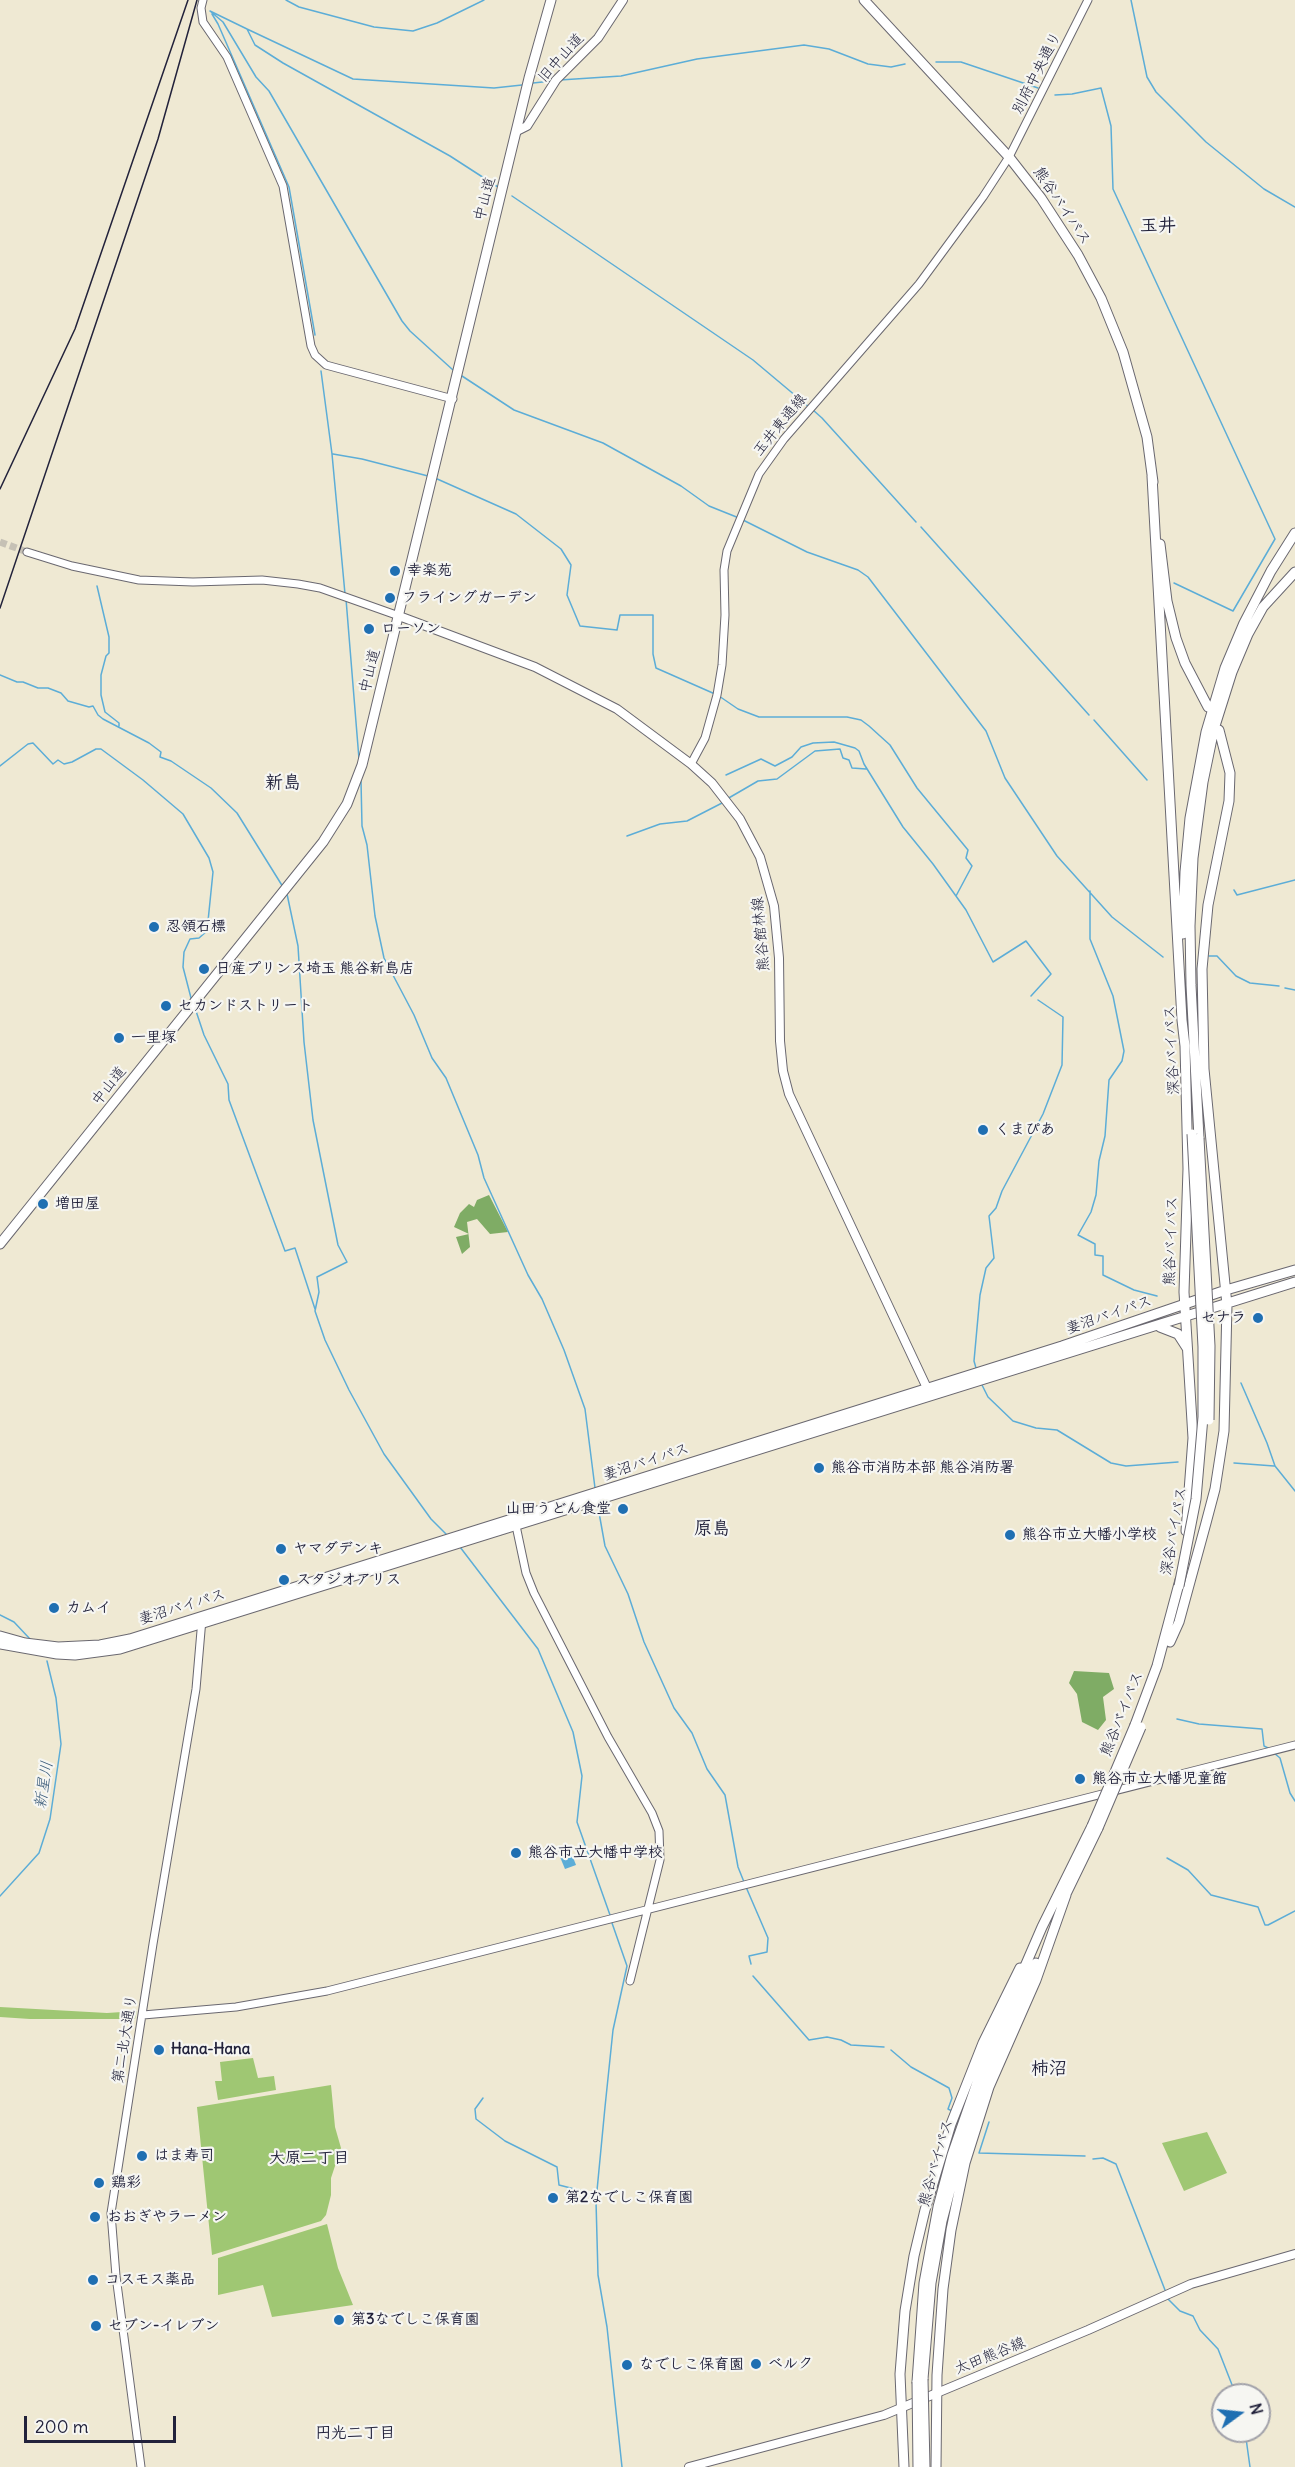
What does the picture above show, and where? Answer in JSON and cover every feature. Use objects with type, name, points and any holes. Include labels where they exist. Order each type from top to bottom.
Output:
[{"type":"highway","name":"中山道","points":[[0,1244],[285,891],[338,821],[358,776],[551,0]]},
{"type":"highway","name":"熊谷バイパス","points":[[864,0],[1009,157],[1047,207],[1078,255],[1101,298],[1123,352],[1147,437],[1152,476]]},
{"type":"highway","points":[[1152,476],[1167,601],[1185,663],[1208,706]]},
{"type":"highway","points":[[1152,476],[1185,1046]]},
{"type":"highway","name":"深谷バイパス","points":[[1196,1136],[1185,1046],[1183,948],[1185,872],[1192,807],[1206,732],[1225,668],[1244,623],[1271,571],[1295,533]]},
{"type":"highway","name":"深谷バイパス","points":[[1182,1586],[1196,1499],[1203,1417],[1203,1347],[1190,926],[1197,820],[1214,729],[1232,672],[1248,634],[1263,607],[1295,572]]},
{"type":"highway","points":[[1204,1069],[1202,969],[1208,904],[1229,801],[1230,773],[1220,730]]},
{"type":"highway","points":[[1170,1642],[1179,1622],[1215,1489],[1224,1431],[1226,1290],[1196,998],[1191,985]]},
{"type":"highway","name":"熊谷バイパス","points":[[918,2467],[920,2380],[931,2283],[945,2208],[959,2156],[996,2051],[1138,1726],[1170,1642],[1182,1586],[1193,1438],[1185,1304],[1188,1169],[1185,1046]]},
{"type":"highway","name":"妻沼バイパス","points":[[515,1522],[1097,1335],[1226,1290],[1295,1270]]},
{"type":"highway","name":"妻沼バイパス","points":[[0,1644],[48,1654],[83,1654],[120,1649],[202,1620],[488,1530],[1227,1305],[1295,1282]]},
{"type":"highway","points":[[1156,1326],[1173,1330],[1188,1350]]},
{"type":"highway","name":"熊谷バイパス","points":[[1138,1726],[1182,1586]]},
{"type":"highway","name":"妻沼バイパス","points":[[0,1636],[25,1643],[58,1647],[100,1645],[202,1620]]},
{"type":"highway","name":"熊谷バイパス","points":[[925,2467],[918,2337],[924,2283],[944,2187],[987,2054],[1042,1927],[1095,1827]]},
{"type":"highway","points":[[936,2467],[936,2392],[943,2289],[951,2230],[965,2163],[989,2087],[1036,1980],[1066,1895]]},
{"type":"highway","points":[[904,2467],[900,2374],[905,2312],[914,2256],[951,2124],[983,2043],[1042,1927]]},
{"type":"main road","name":"旧中山道","points":[[517,132],[527,126],[553,83],[598,38],[623,0]]},
{"type":"main road","name":"熊谷館林線","points":[[399,616],[516,659],[617,709],[692,764],[726,800],[740,819],[760,857],[771,889],[777,926],[780,1041],[783,1071],[789,1094],[927,1388]]},
{"type":"main road","name":"太田熊谷線","points":[[689,2467],[870,2419],[902,2408],[1191,2284],[1295,2254]]},
{"type":"street","points":[[203,0],[201,8],[203,22],[227,57],[283,186],[311,346],[315,356],[337,368],[453,399]]},
{"type":"street","name":"別府中央通り","points":[[1009,157],[1088,0]]},
{"type":"street","name":"玉井東通線","points":[[692,764],[705,738],[717,695],[722,665],[725,615],[724,570],[727,551],[739,517],[759,474],[784,439],[919,285],[1009,157]]},
{"type":"street","points":[[27,552],[72,566],[139,580],[193,582],[262,580],[298,584],[320,588],[399,616]]},
{"type":"street","points":[[515,1522],[526,1573],[534,1593],[608,1737],[657,1821],[661,1840],[660,1860],[630,1981]]},
{"type":"street","name":"第二北大通り","points":[[141,2467],[111,2213],[196,1689],[202,1620]]},
{"type":"street","points":[[143,2015],[236,2007],[290,1999],[611,1920],[1295,1745]]},
{"type":"green space","points":[[489,1195],[508,1232],[490,1234],[477,1219],[467,1222],[468,1234],[454,1227],[460,1213],[469,1204],[474,1207],[477,1200]]},
{"type":"green space","points":[[468,1234],[470,1247],[462,1254],[456,1237]]},
{"type":"green space","points":[[1074,1671],[1109,1673],[1114,1689],[1103,1697],[1106,1720],[1098,1730],[1082,1722],[1077,1694],[1069,1683]]},
{"type":"green space","points":[[0,2007],[107,2013],[137,2011],[135,2019],[30,2019],[0,2017]]},
{"type":"green space","points":[[253,2058],[258,2078],[274,2076],[276,2090],[218,2100],[215,2081],[222,2081],[220,2062]]},
{"type":"green space","points":[[331,2085],[335,2127],[341,2148],[331,2178],[331,2195],[326,2215],[321,2221],[212,2255],[197,2107]]},
{"type":"green space","points":[[1207,2132],[1227,2173],[1184,2191],[1162,2143]]},
{"type":"green space","points":[[327,2224],[338,2268],[353,2305],[272,2317],[263,2285],[218,2295],[218,2258]]},
{"type":"water","points":[[569,1847],[576,1865],[565,1869],[558,1852]]},
{"type":"waterway","points":[[286,0],[299,7],[374,27],[413,31],[437,23],[484,0]]},
{"type":"waterway","points":[[1131,0],[1147,77],[1156,92],[1206,142],[1264,189],[1295,207]]},
{"type":"waterway","points":[[210,11],[223,22],[256,77],[269,91],[402,321],[453,370]]},
{"type":"waterway","points":[[210,11],[247,29],[255,45],[283,63],[450,156],[498,187]]},
{"type":"waterway","points":[[212,14],[289,187],[315,335]]},
{"type":"waterway","points":[[247,29],[353,79],[494,88],[522,85]]},
{"type":"waterway","points":[[560,80],[621,76],[697,59],[804,45],[829,49],[868,64],[891,67],[905,64]]},
{"type":"waterway","points":[[936,62],[961,62],[1038,88]]},
{"type":"waterway","points":[[533,83],[552,81]]},
{"type":"waterway","points":[[1055,95],[1101,88],[1111,126],[1113,189],[1275,539],[1233,611],[1174,583]]},
{"type":"waterway","points":[[512,196],[753,360],[809,407]]},
{"type":"waterway","points":[[321,371],[332,454],[345,594]]},
{"type":"waterway","points":[[462,376],[514,410],[603,443],[681,486],[709,506],[739,518]]},
{"type":"waterway","points":[[813,410],[916,522]]},
{"type":"waterway","points":[[333,454],[428,476]]},
{"type":"waterway","points":[[435,478],[516,514],[561,549],[571,565],[567,595],[580,626],[617,630],[620,615],[653,615],[653,654],[656,668],[715,694]]},
{"type":"waterway","points":[[743,520],[807,552],[858,570],[868,577],[986,731],[1005,778],[1057,856],[1112,917],[1163,957]]},
{"type":"waterway","points":[[921,527],[1089,715]]},
{"type":"waterway","points":[[97,586],[109,637],[109,653],[101,675],[101,695],[105,712],[119,723],[119,726]]},
{"type":"waterway","points":[[346,599],[359,759]]},
{"type":"waterway","points":[[0,675],[38,688],[48,688],[61,693],[68,701],[93,706],[103,719],[149,743],[161,752],[160,757],[171,761],[211,788],[237,813],[283,887]]},
{"type":"waterway","points":[[719,696],[738,709],[759,717],[847,717],[861,720],[869,726],[890,745],[917,788],[968,850],[966,858],[972,866],[956,896]]},
{"type":"waterway","points":[[1094,720],[1147,780]]},
{"type":"waterway","points":[[726,775],[761,759],[775,766],[792,757],[801,747],[813,743],[834,742],[855,748],[859,751],[864,764],[903,827],[966,910],[993,962],[1026,941],[1051,974],[1031,996]]},
{"type":"waterway","points":[[0,766],[28,744],[33,743],[53,764],[58,760],[64,764],[72,762],[96,749],[101,749],[183,814],[209,858],[213,872],[207,931],[199,938],[190,939],[184,952],[183,967],[191,998]]},
{"type":"waterway","points":[[727,799],[758,781],[777,779],[815,751],[840,749],[843,758],[849,760],[852,768],[866,769]]},
{"type":"waterway","points":[[361,781],[362,826],[367,845],[375,916],[384,958],[414,1015],[432,1058],[446,1078],[478,1155],[484,1178],[564,1350],[585,1409],[595,1488]]},
{"type":"waterway","points":[[627,836],[660,824],[687,821],[724,802]]},
{"type":"waterway","points":[[1234,890],[1237,895],[1295,880]]},
{"type":"waterway","points":[[1090,891],[1090,939],[1113,996],[1124,1051],[1122,1061],[1109,1080],[1105,1136],[1099,1161],[1096,1195],[1091,1212],[1078,1235],[1095,1244],[1095,1255],[1103,1256],[1103,1275],[1134,1290],[1157,1296]]},
{"type":"waterway","points":[[287,894],[298,946],[304,1042],[313,1120],[338,1245],[347,1262],[317,1277],[319,1292],[315,1311],[325,1340],[349,1390],[384,1454],[431,1519],[448,1536]]},
{"type":"waterway","points":[[1209,956],[1217,956],[1236,976],[1250,983],[1279,986]]},
{"type":"waterway","points":[[1285,988],[1295,990]]},
{"type":"waterway","points":[[976,1368],[974,1361],[980,1295],[986,1268],[994,1258],[989,1216],[996,1208],[1002,1191],[1043,1114],[1062,1065],[1063,1017],[1038,1000]]},
{"type":"waterway","points":[[195,1008],[204,1035],[228,1084],[229,1100],[285,1251],[295,1248],[315,1309]]},
{"type":"waterway","points":[[1241,1383],[1275,1466],[1295,1491]]},
{"type":"waterway","points":[[982,1385],[988,1397],[1013,1421],[1036,1428],[1057,1430],[1111,1463],[1126,1466],[1178,1462]]},
{"type":"waterway","points":[[1234,1463],[1274,1466]]},
{"type":"waterway","points":[[598,1507],[605,1546],[628,1594],[644,1642],[674,1708],[692,1733],[707,1769],[725,1795],[738,1867],[744,1882]]},
{"type":"waterway","points":[[460,1547],[538,1649],[573,1732],[582,1776],[577,1822],[610,1915]]},
{"type":"waterway","name":"新星川","points":[[0,1615],[14,1622],[30,1639]]},
{"type":"waterway","name":"新星川","points":[[0,1896],[39,1853],[50,1819],[61,1744],[56,1698],[47,1661]]},
{"type":"waterway","points":[[1177,1719],[1199,1724],[1262,1729],[1264,1746],[1268,1748]]},
{"type":"waterway","points":[[1274,1753],[1280,1758],[1290,1793],[1295,1801]]},
{"type":"waterway","points":[[1167,1858],[1188,1870],[1211,1895],[1258,1907],[1265,1925],[1295,1911]]},
{"type":"waterway","points":[[746,1887],[768,1938],[767,1952],[749,1956],[751,1964]]},
{"type":"waterway","points":[[612,1923],[627,1966],[613,2030],[596,2201],[598,2275],[607,2327],[622,2467]]},
{"type":"waterway","points":[[753,1976],[809,2040],[827,2037],[851,2045],[884,2047]]},
{"type":"waterway","points":[[891,2050],[911,2067],[949,2088],[952,2098],[948,2109],[952,2111]]},
{"type":"waterway","points":[[483,2098],[475,2109],[476,2119],[505,2141],[557,2167],[559,2185],[590,2193],[596,2200]]},
{"type":"waterway","points":[[989,2122],[979,2153],[1085,2156]]},
{"type":"waterway","points":[[1093,2159],[1103,2158],[1116,2164],[1165,2290]]},
{"type":"waterway","points":[[1168,2299],[1180,2311],[1193,2316],[1200,2330],[1218,2349],[1231,2383]]},
{"type":"waterway","points":[[1247,2443],[1250,2467]]},
{"type":"tunnel","points":[[0,542],[27,552]]},
{"type":"railway","points":[[0,489],[75,329],[188,0]]},
{"type":"railway","points":[[0,608],[158,139],[197,0]]},
{"type":"place","name":"幸楽苑","points":[[395,571]]},
{"type":"place","name":"フライングガーデン","points":[[390,598]]},
{"type":"place","name":"ローソン","points":[[369,629]]},
{"type":"place","name":"忍領石標","points":[[154,927]]},
{"type":"place","name":"日産プリンス埼玉 熊谷新島店","points":[[204,969]]},
{"type":"place","name":"セカンドストリート","points":[[166,1006]]},
{"type":"place","name":"一里塚","points":[[119,1038]]},
{"type":"place","name":"くまぴあ","points":[[983,1130]]},
{"type":"place","name":"増田屋","points":[[43,1204]]},
{"type":"place","name":"セナラ","points":[[1258,1318]]},
{"type":"place","name":"熊谷市消防本部 熊谷消防署","points":[[819,1468]]},
{"type":"place","name":"山田うどん食堂","points":[[623,1509]]},
{"type":"place","name":"熊谷市立大幡小学校","points":[[1010,1535]]},
{"type":"place","name":"ヤマダデンキ","points":[[281,1549]]},
{"type":"place","name":"スタジオアリス","points":[[284,1580]]},
{"type":"place","name":"カムイ","points":[[54,1608]]},
{"type":"place","name":"熊谷市立大幡児童館","points":[[1080,1779]]},
{"type":"place","name":"熊谷市立大幡中学校","points":[[516,1853]]},
{"type":"place","name":"Hana-Hana","points":[[159,2050]]},
{"type":"place","name":"はま寿司","points":[[142,2156]]},
{"type":"place","name":"鶏彩","points":[[99,2183]]},
{"type":"place","name":"第2なでしこ保育園","points":[[553,2198]]},
{"type":"place","name":"おおぎやラーメン","points":[[95,2217]]},
{"type":"place","name":"コスモス薬品","points":[[93,2280]]},
{"type":"place","name":"第3なでしこ保育園","points":[[339,2320]]},
{"type":"place","name":"セブン-イレブン","points":[[96,2326]]},
{"type":"place","name":"ベルク","points":[[756,2364]]},
{"type":"place","name":"なでしこ保育園","points":[[627,2365]]},
{"type":"district","name":"玉井","points":[[1158,226]]},
{"type":"district","name":"新島","points":[[283,783]]},
{"type":"district","name":"原島","points":[[712,1529]]},
{"type":"district","name":"柿沼","points":[[1049,2069]]},
{"type":"district","name":"大原二丁目","points":[[309,2158]]},
{"type":"district","name":"円光二丁目","points":[[355,2433]]}]
